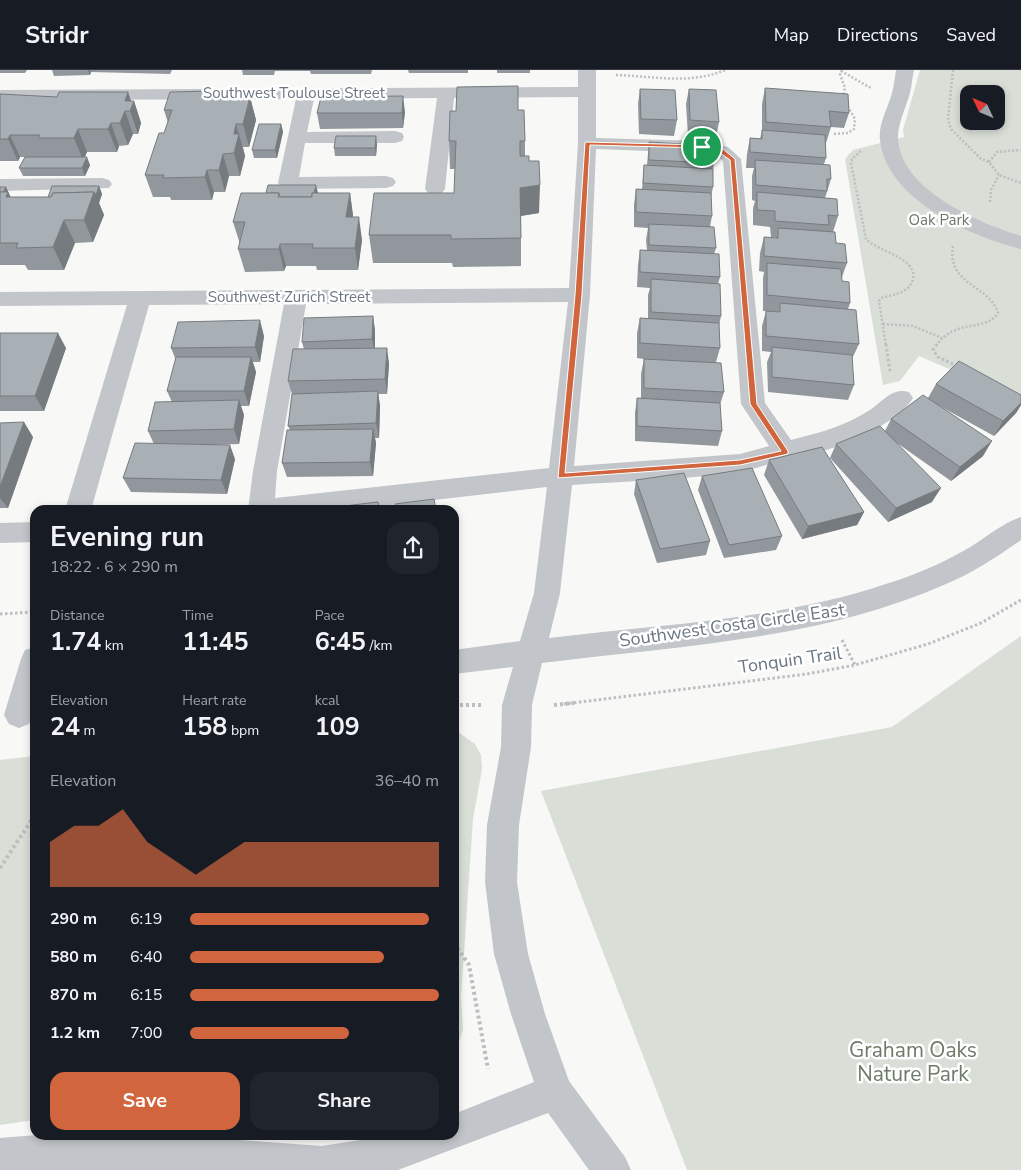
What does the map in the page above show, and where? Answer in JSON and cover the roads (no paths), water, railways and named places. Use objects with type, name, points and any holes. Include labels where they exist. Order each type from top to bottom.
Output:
[{"type":"street","points":[[905,70],[901,93],[889,129],[891,153],[905,176],[917,190],[932,202],[971,224],[1021,243]]},
{"type":"street","points":[[203,94],[209,74]]},
{"type":"street","points":[[587,81],[587,143],[578,295],[561,476],[547,593],[517,705],[516,747],[503,825],[501,882],[512,954],[528,1014],[555,1092],[612,1170]]},
{"type":"street","name":"Southwest Toulouse Street","points":[[0,95],[446,93],[587,81]]},
{"type":"street","points":[[306,93],[288,183],[386,182]]},
{"type":"street","points":[[435,188],[446,93]]},
{"type":"street","points":[[297,138],[395,137]]},
{"type":"street","points":[[587,143],[702,147],[721,151],[732,159],[754,404],[786,452]]},
{"type":"street","points":[[0,185],[102,184]]},
{"type":"street","name":"Southwest Zurich Street","points":[[0,299],[578,295]]},
{"type":"street","points":[[262,505],[265,471],[296,297]]},
{"type":"street","points":[[79,505],[140,298]]},
{"type":"street","points":[[305,505],[561,476],[740,463],[839,437],[878,416],[901,398]]},
{"type":"street","name":"Southwest Costa Circle East","points":[[459,661],[732,628],[854,606],[931,580],[978,556],[1021,527]]},
{"type":"street","points":[[0,533],[30,532]]},
{"type":"street","points":[[18,716],[30,676]]},
{"type":"street","points":[[459,1130],[555,1092]]},
{"type":"street","points":[[0,1157],[46,1153],[148,1161],[322,1165],[384,1156],[431,1140]]},
{"type":"park label","name":"Oak Park","points":[[939,220]]},
{"type":"park label","name":"Graham Oaks Nature Park","points":[[913,1062]]}]
